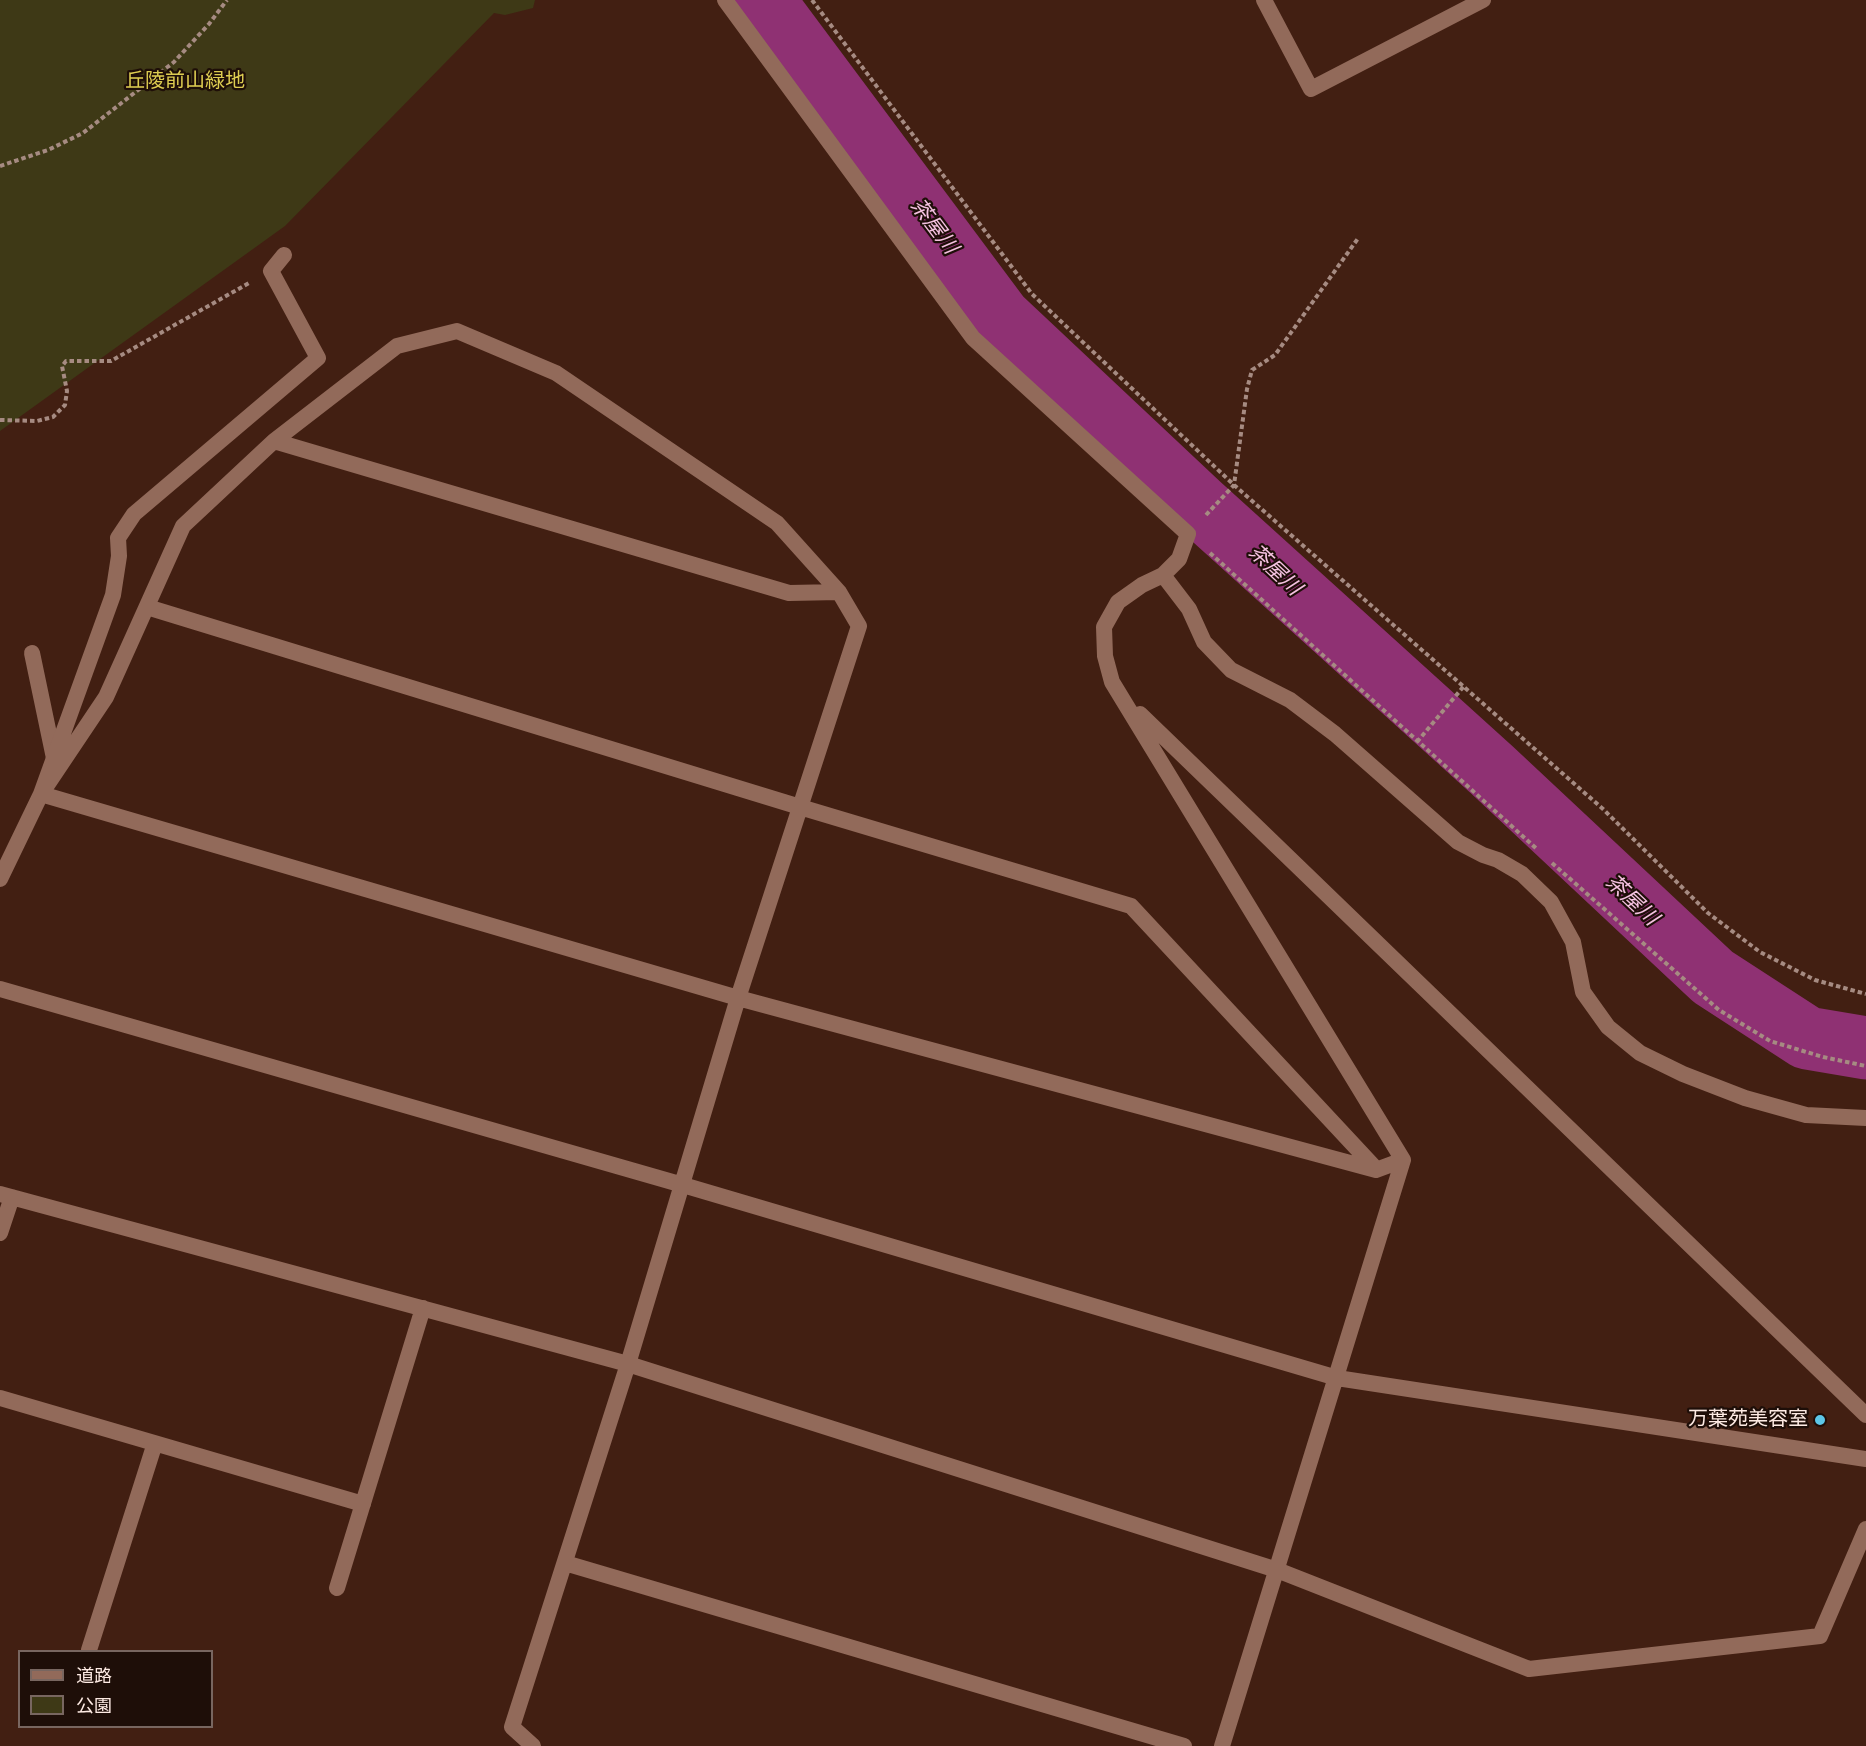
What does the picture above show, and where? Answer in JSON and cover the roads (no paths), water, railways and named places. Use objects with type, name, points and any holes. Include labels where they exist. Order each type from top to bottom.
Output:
[{"type":"street","points":[[1264,0],[1311,89],[1455,6],[1483,0]]},
{"type":"street","points":[[728,1],[974,338],[1188,534],[1179,559],[1163,575],[1142,585],[1118,602],[1104,627],[1105,656],[1112,682],[1125,699],[1403,1160],[1222,1746]]},
{"type":"street","points":[[0,879],[41,794],[113,595],[119,556],[118,538],[134,514],[318,358],[271,271],[284,255]]},
{"type":"street","points":[[41,794],[106,697],[183,526],[274,441],[397,346],[457,331],[556,373],[777,523],[839,592],[859,626],[738,998],[628,1364],[512,1727],[533,1746]]},
{"type":"street","points":[[274,441],[789,593],[839,592]]},
{"type":"street","points":[[1163,575],[1189,609],[1204,642],[1231,670],[1290,700],[1335,734],[1458,842],[1522,874],[1551,902],[1572,942],[1583,992],[1608,1027],[1640,1053],[1683,1074],[1745,1098],[1806,1115],[1866,1118]]},
{"type":"street","points":[[147,607],[1131,906],[1376,1170]]},
{"type":"street","points":[[32,653],[54,758]]},
{"type":"street","points":[[1125,699],[1866,1414]]},
{"type":"street","points":[[41,794],[738,998],[1376,1170],[1403,1160]]},
{"type":"street","points":[[0,988],[683,1185],[1337,1378],[1866,1459]]},
{"type":"street","points":[[0,1233],[6,1195],[628,1364],[1277,1570],[1529,1669],[1820,1636],[1866,1529]]},
{"type":"street","points":[[337,1588],[423,1308]]},
{"type":"street","points":[[0,1398],[363,1504]]},
{"type":"street","points":[[89,1650],[155,1443]]},
{"type":"street","points":[[565,1563],[1184,1746]]},
{"type":"waterway","name":"茶屋川","points":[[763,0],[1000,318],[1199,505],[1492,770],[1713,977],[1807,1038],[1866,1048]]},
{"type":"place","name":"万葉苑美容室","points":[[1820,1420]]},
{"type":"park label","name":"丘陵前山緑地","points":[[185,82]]}]
